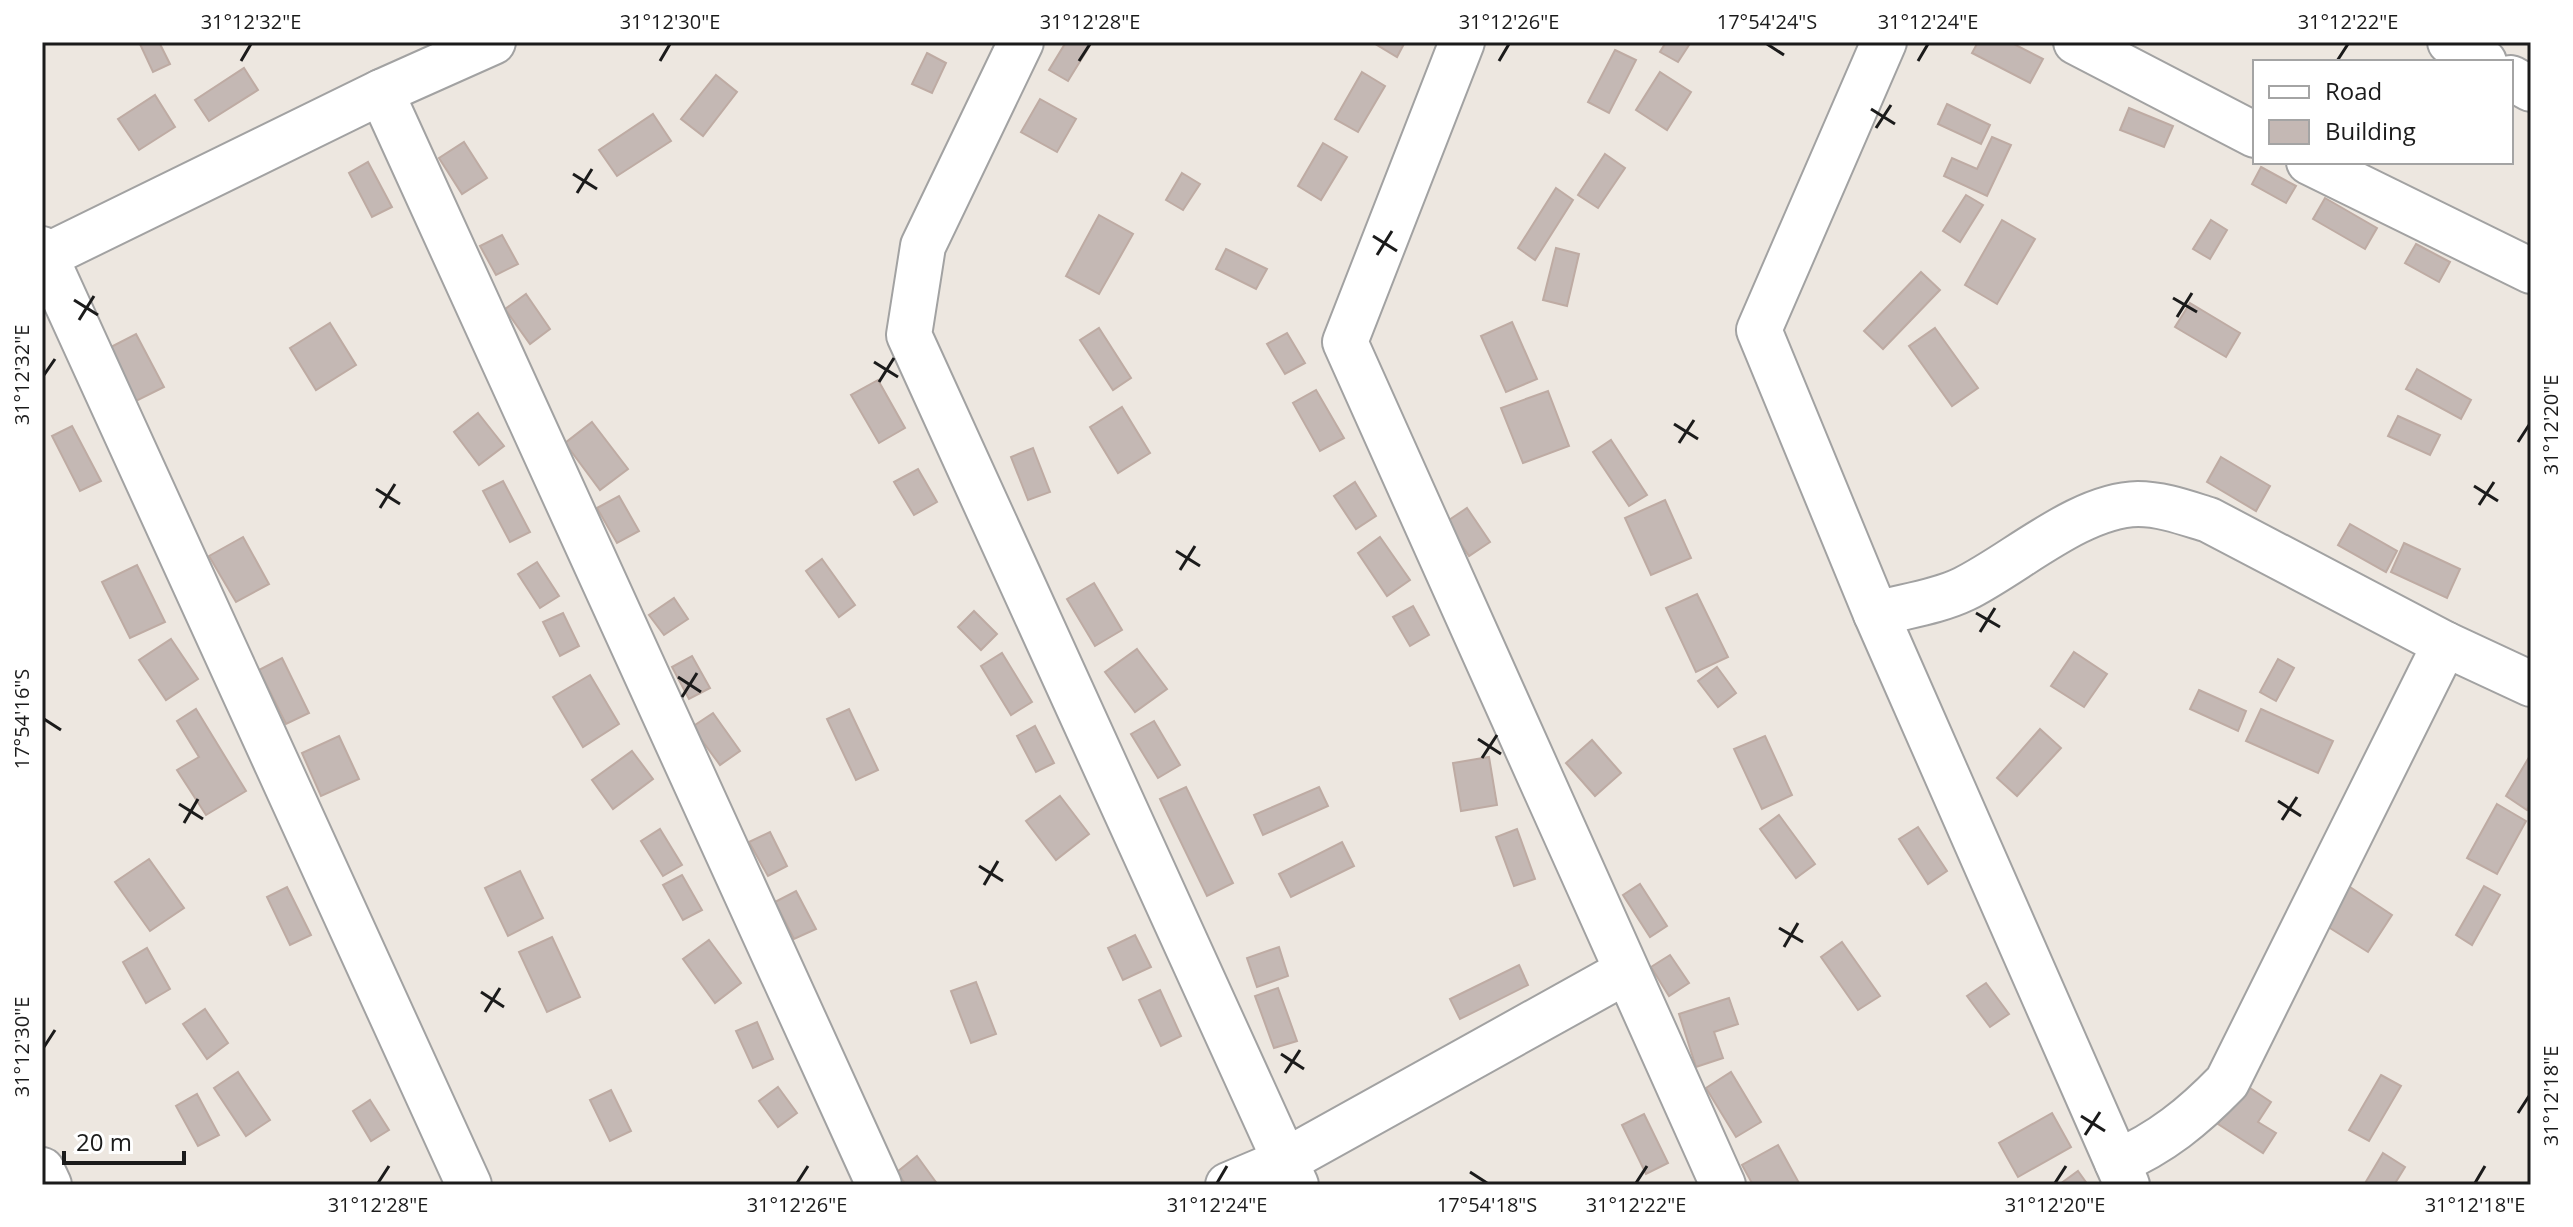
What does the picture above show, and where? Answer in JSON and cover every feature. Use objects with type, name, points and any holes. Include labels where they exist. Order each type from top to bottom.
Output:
[{"type":"street","points":[[469,1185],[44,252],[493,42]]},
{"type":"street","points":[[1021,42],[923,246],[909,335],[1291,1173]]},
{"type":"street","points":[[1462,42],[1345,342],[1723,1185]]},
{"type":"street","points":[[1884,42],[1759,330],[1876,614],[2122,1173],[2196,1114],[2227,1082],[2445,644]]},
{"type":"street","points":[[2076,42],[2253,134]]},
{"type":"street","points":[[2450,42],[2481,60]]},
{"type":"street","points":[[2513,79],[2531,89]]},
{"type":"street","points":[[381,92],[879,1185]]},
{"type":"street","points":[[2313,164],[2531,271]]},
{"type":"street","points":[[1876,614],[1960,591],[2045,540],[2110,508],[2138,504],[2170,508],[2209,520],[2445,644],[2531,684]]},
{"type":"street","points":[[1228,1185],[1291,1173],[1625,972]]},
{"type":"street","points":[[42,1170],[49,1185]]},
{"type":"building","points":[[139,42],[159,42],[170,64],[153,72]]},
{"type":"building","points":[[1066,42],[1092,42],[1068,81],[1049,70]]},
{"type":"building","points":[[1372,42],[1405,42],[1397,57]]},
{"type":"building","points":[[1666,42],[1691,42],[1678,62],[1660,52]]},
{"type":"building","points":[[1978,42],[2010,42],[2043,59],[2030,83],[1972,53]]},
{"type":"building","points":[[1615,50],[1636,60],[1609,113],[1588,102]]},
{"type":"building","points":[[927,53],[946,63],[932,93],[912,84]]},
{"type":"building","points":[[244,68],[258,90],[209,121],[195,100]]},
{"type":"building","points":[[1362,72],[1385,86],[1358,132],[1335,119]]},
{"type":"building","points":[[1660,72],[1691,92],[1667,130],[1636,110]]},
{"type":"building","points":[[716,75],[737,92],[703,136],[681,119]]},
{"type":"building","points":[[155,95],[175,127],[139,150],[118,119]]},
{"type":"building","points":[[1040,99],[1076,119],[1057,152],[1021,132]]},
{"type":"building","points":[[1947,104],[1990,125],[1981,144],[1938,124]]},
{"type":"building","points":[[2129,108],[2173,126],[2164,147],[2120,130]]},
{"type":"building","points":[[653,114],[671,141],[617,176],[599,150]]},
{"type":"building","points":[[1992,137],[2011,145],[1987,196],[1944,176],[1952,158],[1977,169]]},
{"type":"building","points":[[464,142],[487,178],[462,194],[439,158]]},
{"type":"building","points":[[1323,143],[1347,157],[1321,200],[1298,186]]},
{"type":"building","points":[[1605,154],[1625,168],[1598,208],[1578,195]]},
{"type":"building","points":[[368,162],[392,207],[372,217],[349,173]]},
{"type":"building","points":[[2261,167],[2296,186],[2286,203],[2252,184]]},
{"type":"building","points":[[1182,173],[1200,184],[1183,210],[1166,200]]},
{"type":"building","points":[[1556,188],[1573,200],[1535,260],[1518,248]]},
{"type":"building","points":[[1966,195],[1983,205],[1960,242],[1943,231]]},
{"type":"building","points":[[2325,198],[2377,228],[2365,249],[2313,219]]},
{"type":"building","points":[[1099,215],[1133,234],[1099,294],[1066,276]]},
{"type":"building","points":[[2002,220],[2035,239],[1997,304],[1965,285]]},
{"type":"building","points":[[2211,220],[2227,230],[2210,259],[2193,249]]},
{"type":"building","points":[[502,235],[518,264],[496,275],[480,246]]},
{"type":"building","points":[[2416,244],[2450,262],[2439,282],[2405,263]]},
{"type":"building","points":[[1556,248],[1579,254],[1567,306],[1543,300]]},
{"type":"building","points":[[1226,249],[1267,269],[1256,289],[1216,269]]},
{"type":"building","points":[[1921,272],[1940,290],[1883,349],[1864,331]]},
{"type":"building","points":[[526,294],[550,329],[530,344],[505,309]]},
{"type":"building","points":[[2190,303],[2240,333],[2226,357],[2175,327]]},
{"type":"building","points":[[1512,322],[1537,379],[1506,392],[1481,336]]},
{"type":"building","points":[[330,323],[356,365],[316,390],[290,348]]},
{"type":"building","points":[[1099,328],[1131,378],[1113,390],[1080,340]]},
{"type":"building","points":[[1935,328],[1978,388],[1952,406],[1909,346]]},
{"type":"building","points":[[1287,333],[1305,363],[1285,374],[1267,344]]},
{"type":"building","points":[[136,334],[164,387],[136,401],[109,348]]},
{"type":"building","points":[[2417,369],[2471,400],[2461,419],[2406,389]]},
{"type":"building","points":[[878,380],[905,428],[879,443],[851,395]]},
{"type":"building","points":[[1316,390],[1344,438],[1320,451],[1293,403]]},
{"type":"building","points":[[1548,391],[1569,446],[1523,463],[1501,408]]},
{"type":"building","points":[[1122,407],[1150,453],[1118,473],[1090,427]]},
{"type":"building","points":[[478,413],[504,446],[479,465],[454,432]]},
{"type":"building","points":[[2398,416],[2440,435],[2430,455],[2388,436]]},
{"type":"building","points":[[592,422],[628,469],[600,490],[565,443]]},
{"type":"building","points":[[72,426],[101,481],[80,491],[52,436]]},
{"type":"building","points":[[1611,440],[1647,495],[1629,506],[1593,452]]},
{"type":"building","points":[[1033,448],[1050,492],[1028,500],[1011,457]]},
{"type":"building","points":[[2221,457],[2270,486],[2256,511],[2207,482]]},
{"type":"building","points":[[918,469],[937,502],[914,515],[894,482]]},
{"type":"building","points":[[503,481],[530,532],[510,542],[483,491]]},
{"type":"building","points":[[1355,482],[1376,516],[1356,529],[1334,496]]},
{"type":"building","points":[[619,496],[639,531],[617,543],[597,508]]},
{"type":"building","points":[[1665,500],[1691,558],[1651,575],[1625,518]]},
{"type":"building","points":[[1467,508],[1490,542],[1469,556],[1446,522]]},
{"type":"building","points":[[2350,524],[2397,551],[2386,572],[2338,545]]},
{"type":"building","points":[[243,537],[269,584],[236,602],[209,556]]},
{"type":"building","points":[[1380,537],[1410,580],[1387,596],[1358,553]]},
{"type":"building","points":[[2404,543],[2460,569],[2447,598],[2391,572]]},
{"type":"building","points":[[822,559],[855,605],[839,617],[806,571]]},
{"type":"building","points":[[537,562],[559,596],[540,608],[518,574]]},
{"type":"building","points":[[137,565],[165,622],[130,638],[102,582]]},
{"type":"building","points":[[1094,583],[1122,630],[1095,646],[1067,599]]},
{"type":"building","points":[[1697,594],[1728,657],[1696,672],[1666,608]]},
{"type":"building","points":[[674,598],[688,619],[664,635],[649,615]]},
{"type":"building","points":[[1413,606],[1429,635],[1410,646],[1393,617]]},
{"type":"building","points":[[974,611],[997,634],[981,650],[958,627]]},
{"type":"building","points":[[563,613],[579,646],[560,656],[543,622]]},
{"type":"building","points":[[171,639],[198,679],[166,700],[139,660]]},
{"type":"building","points":[[1137,649],[1167,689],[1135,712],[1105,672]]},
{"type":"building","points":[[2074,652],[2107,674],[2084,707],[2051,686]]},
{"type":"building","points":[[1002,653],[1032,702],[1011,715],[981,666]]},
{"type":"building","points":[[692,656],[710,688],[689,699],[672,667]]},
{"type":"building","points":[[282,658],[309,713],[286,724],[259,670]]},
{"type":"building","points":[[2278,659],[2294,668],[2276,701],[2260,692]]},
{"type":"building","points":[[1717,667],[1736,693],[1718,707],[1698,681]]},
{"type":"building","points":[[590,675],[619,724],[583,747],[553,697]]},
{"type":"building","points":[[2199,690],[2246,711],[2238,731],[2190,709]]},
{"type":"building","points":[[196,709],[246,791],[206,815],[177,770],[199,757],[177,721]]},
{"type":"building","points":[[849,709],[878,770],[856,780],[827,719]]},
{"type":"building","points":[[2261,709],[2333,741],[2318,773],[2246,741]]},
{"type":"building","points":[[713,713],[740,751],[720,765],[692,727]]},
{"type":"building","points":[[1154,721],[1180,765],[1158,778],[1131,734]]},
{"type":"building","points":[[1035,726],[1054,763],[1036,772],[1017,736]]},
{"type":"building","points":[[2040,729],[2061,748],[2017,796],[1997,778]]},
{"type":"building","points":[[339,736],[359,779],[321,796],[302,753]]},
{"type":"building","points":[[1765,736],[1792,795],[1762,809],[1734,749]]},
{"type":"building","points":[[1592,740],[1621,773],[1595,796],[1566,763]]},
{"type":"building","points":[[632,751],[653,779],[613,809],[592,780]]},
{"type":"building","points":[[2531,754],[2531,803],[2527,810],[2506,796]]},
{"type":"building","points":[[1489,757],[1497,805],[1461,811],[1453,763]]},
{"type":"building","points":[[1186,787],[1233,883],[1207,896],[1160,799]]},
{"type":"building","points":[[1319,787],[1328,806],[1263,835],[1254,815]]},
{"type":"building","points":[[1060,796],[1089,834],[1056,860],[1026,821]]},
{"type":"building","points":[[2497,804],[2526,821],[2497,874],[2467,858]]},
{"type":"building","points":[[1779,815],[1815,864],[1796,878],[1760,829]]},
{"type":"building","points":[[1918,827],[1947,871],[1928,884],[1899,839]]},
{"type":"building","points":[[660,829],[682,865],[663,876],[641,841]]},
{"type":"building","points":[[1517,829],[1535,879],[1514,886],[1496,837]]},
{"type":"building","points":[[770,832],[787,866],[768,876],[749,842]]},
{"type":"building","points":[[1342,842],[1354,866],[1291,897],[1279,874]]},
{"type":"building","points":[[149,859],[184,908],[150,931],[115,882]]},
{"type":"building","points":[[520,871],[543,918],[508,936],[485,888]]},
{"type":"building","points":[[682,875],[702,910],[683,920],[663,885]]},
{"type":"building","points":[[1640,884],[1667,926],[1650,937],[1623,895]]},
{"type":"building","points":[[2347,885],[2392,915],[2368,952],[2322,923]]},
{"type":"building","points":[[2484,886],[2500,895],[2472,945],[2456,935]]},
{"type":"building","points":[[287,887],[311,935],[290,945],[267,897]]},
{"type":"building","points":[[796,891],[816,929],[794,939],[775,902]]},
{"type":"building","points":[[1135,935],[1151,967],[1123,980],[1108,948]]},
{"type":"building","points":[[552,937],[580,997],[547,1012],[519,952]]},
{"type":"building","points":[[709,940],[741,983],[715,1003],[683,959]]},
{"type":"building","points":[[1842,942],[1880,996],[1858,1010],[1821,957]]},
{"type":"building","points":[[1279,947],[1288,976],[1257,987],[1247,958]]},
{"type":"building","points":[[147,948],[170,989],[146,1003],[123,962]]},
{"type":"building","points":[[1670,955],[1689,983],[1669,996],[1651,967]]},
{"type":"building","points":[[1519,965],[1528,985],[1460,1019],[1450,999]]},
{"type":"building","points":[[976,982],[996,1034],[971,1043],[951,991]]},
{"type":"building","points":[[1986,983],[2009,1014],[1990,1027],[1967,996]]},
{"type":"building","points":[[1278,988],[1297,1041],[1274,1048],[1255,996]]},
{"type":"building","points":[[1160,990],[1181,1036],[1161,1046],[1139,1000]]},
{"type":"building","points":[[1729,998],[1738,1024],[1714,1032],[1723,1058],[1696,1067],[1679,1014]]},
{"type":"building","points":[[205,1009],[228,1043],[207,1059],[183,1024]]},
{"type":"building","points":[[757,1022],[773,1059],[753,1068],[736,1031]]},
{"type":"building","points":[[238,1072],[270,1120],[246,1136],[214,1088]]},
{"type":"building","points":[[1731,1072],[1761,1122],[1736,1137],[1706,1088]]},
{"type":"building","points":[[2381,1075],[2401,1086],[2369,1141],[2349,1130]]},
{"type":"building","points":[[2244,1084],[2271,1102],[2258,1122],[2276,1133],[2263,1153],[2218,1124]]},
{"type":"building","points":[[778,1087],[797,1113],[778,1127],[759,1101]]},
{"type":"building","points":[[611,1090],[631,1131],[610,1141],[590,1100]]},
{"type":"building","points":[[197,1094],[219,1135],[198,1146],[176,1106]]},
{"type":"building","points":[[370,1100],[389,1130],[371,1141],[353,1111]]},
{"type":"building","points":[[2052,1113],[2071,1147],[2018,1177],[1999,1143]]},
{"type":"building","points":[[1644,1114],[1668,1163],[1646,1174],[1622,1125]]},
{"type":"building","points":[[1778,1145],[1799,1183],[1753,1185],[1742,1165]]},
{"type":"building","points":[[2383,1153],[2405,1167],[2394,1185],[2364,1185]]},
{"type":"building","points":[[917,1156],[938,1185],[906,1185],[897,1172]]},
{"type":"building","points":[[2078,1171],[2088,1185],[2060,1185],[2060,1184]]}]
